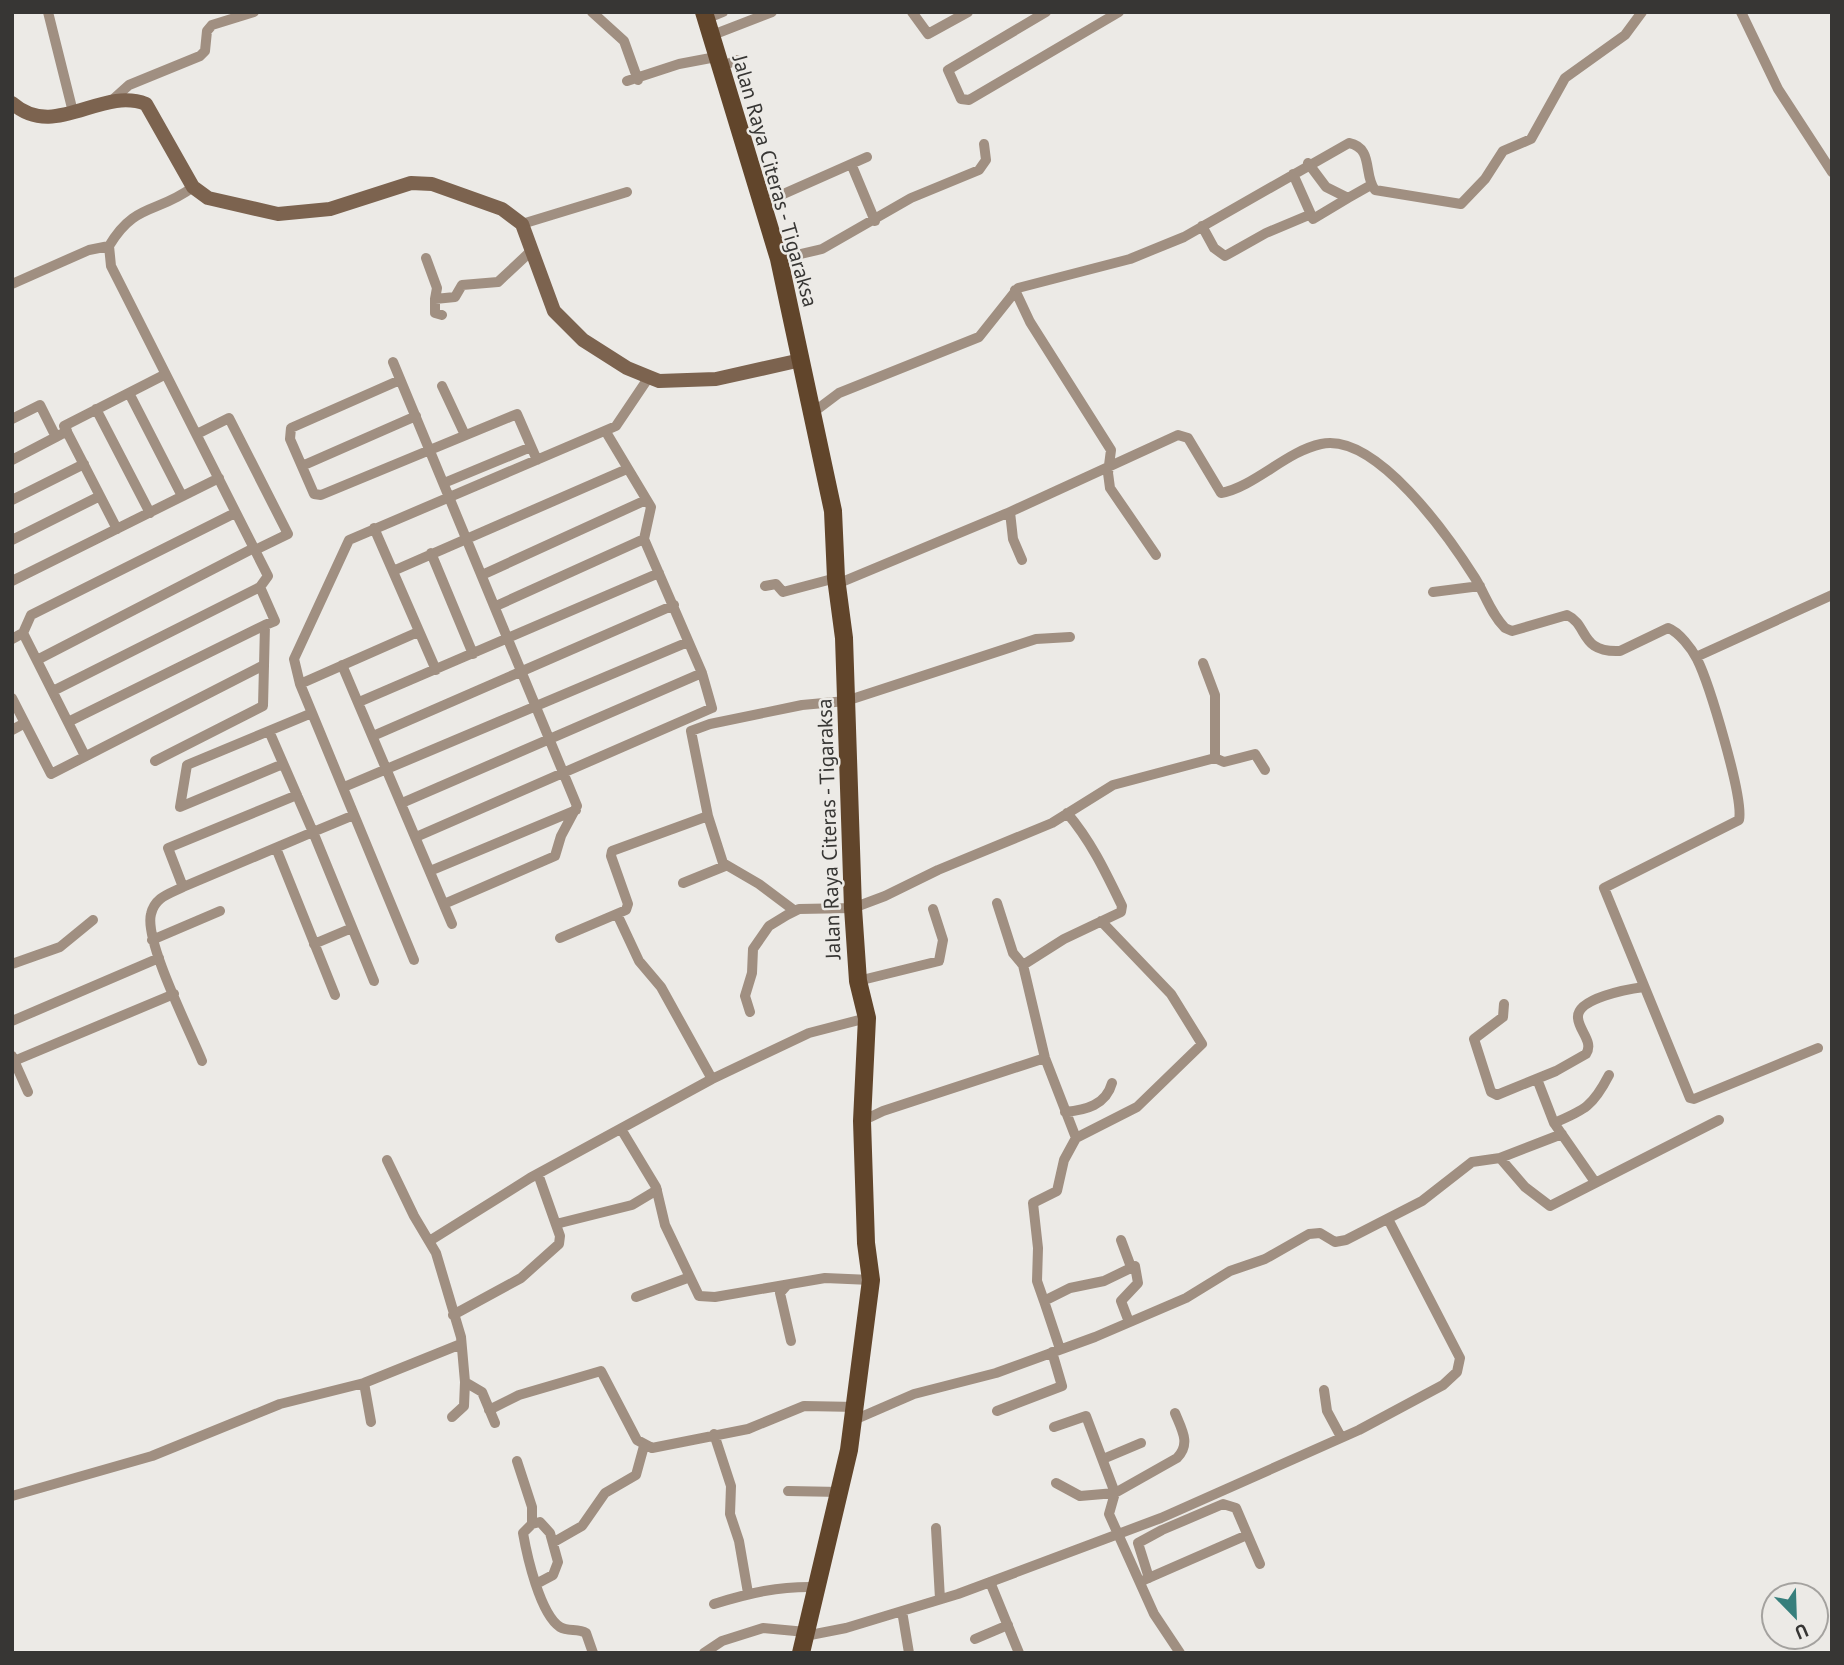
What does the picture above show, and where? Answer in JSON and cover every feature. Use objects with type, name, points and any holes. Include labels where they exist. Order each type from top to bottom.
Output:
[{"type":"main road","name":"Jalan Raya Citeras - Tigaraksa","points":[[711,20],[717,62],[779,260],[833,511],[844,638],[853,908],[858,981],[867,1018],[862,1121],[866,1243],[871,1280],[861,1348],[856,1414],[804,1640]]},
{"type":"street","points":[[48,12],[73,112]]},
{"type":"street","points":[[108,104],[129,85],[200,56],[205,51],[207,30],[212,25],[254,12]]},
{"type":"street","points":[[592,12],[624,41],[632,81],[679,64],[737,60]]},
{"type":"street","points":[[711,20],[772,12]]},
{"type":"street","points":[[912,12],[928,34],[968,12]]},
{"type":"street","points":[[1046,12],[948,70],[961,99],[969,100],[1124,14]]},
{"type":"street","points":[[811,414],[839,393],[979,337],[1015,290],[1130,259],[1202,226],[1308,163],[1349,143],[1355,144],[1370,167],[1371,185],[1375,190],[1462,203],[1485,179],[1503,151],[1531,139],[1565,78],[1625,35],[1642,12]]},
{"type":"street","points":[[1741,12],[1778,89],[1832,172]]},
{"type":"street","points":[[12,103],[26,115],[45,119],[128,98],[146,104],[193,187],[208,198],[278,214],[330,209],[411,183],[432,184],[502,209],[522,224],[530,252],[554,311],[583,340],[627,368],[659,381],[716,379],[801,360]]},
{"type":"street","points":[[779,260],[822,249],[911,198],[979,170],[986,160],[984,144]]},
{"type":"street","points":[[761,204],[867,158]]},
{"type":"street","points":[[1308,163],[1326,187],[1348,198]]},
{"type":"street","points":[[852,166],[874,221]]},
{"type":"street","points":[[1293,174],[1309,215]]},
{"type":"street","points":[[1202,226],[1214,248],[1225,256],[1266,233],[1309,215],[1317,218],[1371,185]]},
{"type":"street","points":[[52,691],[260,587],[268,576],[111,266],[109,246],[127,220],[180,197],[193,187]]},
{"type":"street","points":[[522,224],[627,192]]},
{"type":"street","points":[[12,284],[89,250],[109,246]]},
{"type":"street","points":[[435,299],[455,297],[462,285],[498,282],[530,252]]},
{"type":"street","points":[[426,258],[437,288],[435,313],[442,316]]},
{"type":"street","points":[[1015,290],[1030,322],[1111,450],[1108,473],[1110,488],[1156,555]]},
{"type":"street","points":[[393,362],[575,796],[576,810],[561,836],[555,856],[444,904]]},
{"type":"street","points":[[12,460],[62,434],[64,426],[164,375]]},
{"type":"street","points":[[414,960],[300,684],[294,659],[349,540],[606,432],[616,426],[649,377]]},
{"type":"street","points":[[400,380],[291,428],[290,439],[313,492],[319,496],[517,414],[537,460]]},
{"type":"street","points":[[442,386],[464,435]]},
{"type":"street","points":[[129,393],[182,496]]},
{"type":"street","points":[[12,419],[40,405],[84,464],[117,529]]},
{"type":"street","points":[[96,410],[150,513]]},
{"type":"street","points":[[302,466],[416,416]]},
{"type":"street","points":[[37,660],[288,534],[229,418],[197,434]]},
{"type":"street","points":[[416,837],[566,774],[712,708],[702,673],[644,539],[651,507],[606,432]]},
{"type":"street","points":[[765,586],[776,584],[783,592],[837,581],[1010,512],[1111,464],[1182,435],[1188,438],[1217,489],[1224,493],[1320,444],[1344,444],[1367,455],[1416,496],[1480,586],[1499,622],[1511,631],[1567,615],[1573,618],[1588,642],[1612,652],[1620,651],[1668,628],[1675,631],[1696,657],[1729,757],[1740,818],[1735,824],[1604,888],[1688,1095],[1694,1099],[1818,1048]]},
{"type":"street","points":[[444,483],[531,447]]},
{"type":"street","points":[[12,500],[84,464]]},
{"type":"street","points":[[393,571],[627,469]]},
{"type":"street","points":[[12,581],[219,478]]},
{"type":"street","points":[[12,540],[100,495]]},
{"type":"street","points":[[482,575],[646,500]]},
{"type":"street","points":[[1010,512],[1013,539],[1022,560]]},
{"type":"street","points":[[12,639],[23,634],[31,615],[235,513]]},
{"type":"street","points":[[374,528],[436,670]]},
{"type":"street","points":[[496,606],[644,539]]},
{"type":"street","points":[[431,554],[473,654]]},
{"type":"street","points":[[359,702],[659,573]]},
{"type":"street","points":[[1433,593],[1480,586]]},
{"type":"street","points":[[68,722],[275,621],[260,587]]},
{"type":"street","points":[[1696,657],[1832,595]]},
{"type":"street","points":[[373,736],[674,605]]},
{"type":"street","points":[[155,761],[263,706],[265,625]]},
{"type":"street","points":[[300,684],[418,632]]},
{"type":"street","points":[[23,634],[85,754]]},
{"type":"street","points":[[795,911],[759,884],[725,866],[708,816],[690,734],[693,730],[802,705],[846,701],[1036,639],[1070,637]]},
{"type":"street","points":[[344,787],[688,642]]},
{"type":"street","points":[[1203,663],[1214,695],[1217,719],[1215,758]]},
{"type":"street","points":[[12,698],[51,774],[85,754],[264,665]]},
{"type":"street","points":[[342,665],[452,924]]},
{"type":"street","points":[[401,803],[702,673]]},
{"type":"street","points":[[283,764],[180,807],[187,765],[312,713]]},
{"type":"street","points":[[12,730],[25,723]]},
{"type":"street","points":[[269,731],[374,981]]},
{"type":"street","points":[[750,1012],[745,996],[752,974],[753,949],[769,926],[795,911],[853,908],[1028,834],[1113,785],[1215,758],[1224,762],[1255,754],[1265,770]]},
{"type":"street","points":[[183,887],[168,848],[297,795]]},
{"type":"street","points":[[430,871],[576,810]]},
{"type":"street","points":[[1023,965],[1101,921],[1116,916],[1122,906],[1096,853],[1067,813]]},
{"type":"street","points":[[202,1062],[152,940],[149,926],[151,911],[160,898],[183,887],[354,815]]},
{"type":"street","points":[[560,938],[626,910],[628,904],[611,856],[612,851],[708,816]]},
{"type":"street","points":[[276,848],[335,995]]},
{"type":"street","points":[[683,883],[725,866]]},
{"type":"street","points":[[996,903],[1013,953],[1023,965],[1045,1058],[1076,1138]]},
{"type":"street","points":[[858,981],[939,961],[943,940],[933,909]]},
{"type":"street","points":[[152,940],[220,911]]},
{"type":"street","points":[[617,915],[639,961],[657,980],[712,1079]]},
{"type":"street","points":[[12,964],[60,947],[93,920]]},
{"type":"street","points":[[998,1411],[1062,1386],[1056,1350],[1037,1281],[1038,1248],[1032,1203],[1057,1191],[1065,1160],[1076,1138],[1137,1107],[1202,1044],[1171,994],[1101,921]]},
{"type":"street","points":[[314,944],[352,928]]},
{"type":"street","points":[[12,1021],[159,958]]},
{"type":"street","points":[[1504,1004],[1503,1017],[1474,1039],[1491,1092],[1502,1094],[1586,1054],[1589,1049],[1588,1042],[1578,1019],[1585,1006],[1598,998],[1644,988]]},
{"type":"street","points":[[28,1092],[13,1059],[174,993]]},
{"type":"street","points":[[431,1240],[538,1174],[712,1079],[809,1032],[867,1018]]},
{"type":"street","points":[[862,1121],[883,1111],[1045,1058]]},
{"type":"street","points":[[1554,1123],[1583,1111],[1594,1100],[1609,1075]]},
{"type":"street","points":[[1537,1079],[1554,1123],[1595,1182]]},
{"type":"street","points":[[1065,1112],[1087,1110],[1109,1093],[1112,1083]]},
{"type":"street","points":[[1594,1100],[1607,1104]]},
{"type":"street","points":[[1500,1158],[1546,1205],[1552,1205],[1719,1120]]},
{"type":"street","points":[[621,1129],[657,1190],[666,1225],[695,1289],[704,1297],[825,1278],[871,1280]]},
{"type":"street","points":[[489,1410],[519,1395],[601,1371],[637,1440],[644,1446],[668,1446],[714,1434],[748,1429],[804,1406],[856,1414],[914,1394],[996,1373],[1129,1322],[1186,1298],[1230,1271],[1265,1259],[1309,1234],[1320,1233],[1341,1241],[1434,1193],[1472,1162],[1500,1158],[1562,1134]]},
{"type":"street","points":[[387,1160],[414,1216],[431,1240],[461,1344],[465,1382],[464,1406],[452,1417]]},
{"type":"street","points":[[453,1315],[521,1278],[554,1250],[560,1241],[538,1174]]},
{"type":"street","points":[[556,1224],[632,1205],[657,1190]]},
{"type":"street","points":[[704,1653],[722,1641],[762,1628],[804,1640],[990,1582],[1161,1518],[1341,1437],[1443,1385],[1461,1366],[1446,1328],[1388,1219]]},
{"type":"street","points":[[1121,1240],[1131,1267]]},
{"type":"street","points":[[1044,1301],[1070,1288],[1104,1281],[1136,1267],[1138,1283],[1121,1301],[1129,1322]]},
{"type":"street","points":[[636,1297],[690,1277]]},
{"type":"street","points":[[786,1285],[780,1293],[791,1341]]},
{"type":"street","points":[[12,1496],[152,1456],[280,1404],[364,1383],[461,1344]]},
{"type":"street","points":[[465,1382],[482,1392],[495,1423]]},
{"type":"street","points":[[364,1383],[371,1422]]},
{"type":"street","points":[[1324,1390],[1327,1410],[1341,1437]]},
{"type":"street","points":[[1056,1483],[1080,1496],[1115,1493],[1181,1454],[1185,1439],[1175,1413]]},
{"type":"street","points":[[1054,1427],[1086,1416],[1115,1493],[1109,1514],[1145,1579]]},
{"type":"street","points":[[714,1434],[731,1486],[730,1514],[739,1541],[748,1593]]},
{"type":"street","points":[[1103,1459],[1141,1443]]},
{"type":"street","points":[[554,1542],[582,1526],[605,1493],[640,1471],[644,1446]]},
{"type":"street","points":[[517,1461],[533,1507],[532,1524]]},
{"type":"street","points":[[788,1492],[840,1492]]},
{"type":"street","points":[[1180,1653],[1154,1614],[1137,1545],[1162,1530],[1229,1503],[1236,1508],[1260,1564]]},
{"type":"street","points":[[536,1584],[556,1571],[558,1562],[554,1542],[546,1526],[540,1522],[532,1524],[523,1533],[536,1584],[554,1622],[562,1629],[583,1631],[593,1653]]},
{"type":"street","points":[[936,1528],[940,1599]]},
{"type":"street","points":[[1145,1579],[1247,1535]]},
{"type":"street","points":[[990,1582],[1019,1653]]},
{"type":"street","points":[[714,1604],[783,1586],[816,1587]]},
{"type":"street","points":[[902,1611],[909,1653]]},
{"type":"street","points":[[975,1639],[1008,1625]]}]
